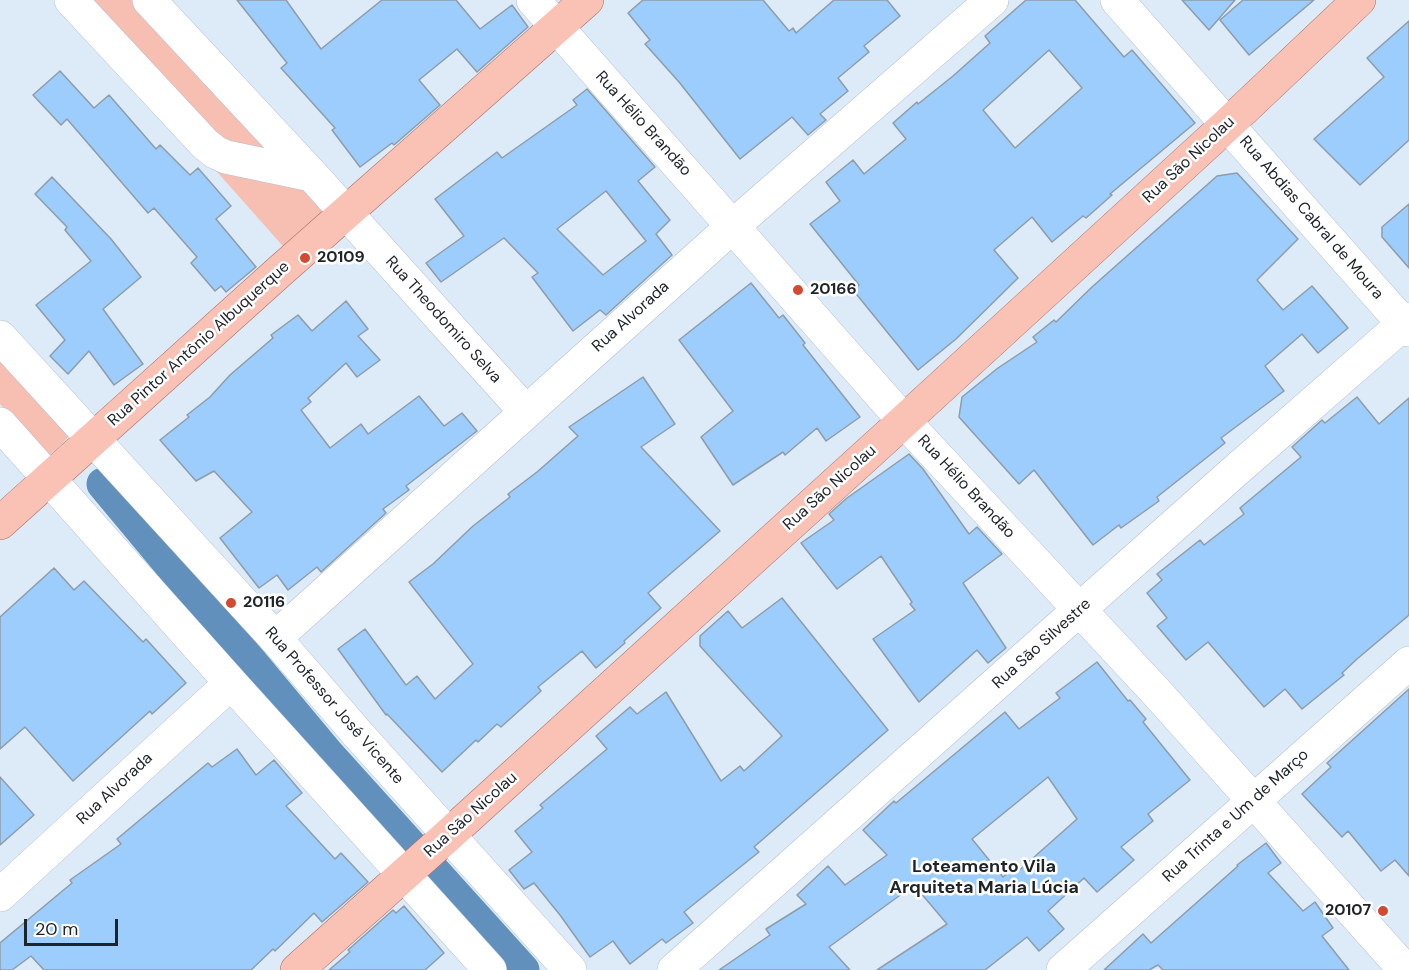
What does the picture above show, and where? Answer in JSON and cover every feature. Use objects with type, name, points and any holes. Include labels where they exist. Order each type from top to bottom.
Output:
[{"type":"main road","name":"Rua Pintor Antônio Albuquerque","points":[[0,523],[587,0]]},
{"type":"main road","name":"Rua São Nicolau","points":[[297,970],[446,838],[904,421],[1228,124],[1359,0]]},
{"type":"street","points":[[70,0],[199,138],[215,152],[226,157],[312,175]]},
{"type":"street","name":"Rua Theodomiro Selva","points":[[149,0],[312,175],[525,411]]},
{"type":"street","name":"Rua Hélio Brandão","points":[[533,0],[904,421],[1080,610],[1405,970]]},
{"type":"street","name":"Rua Alvorada","points":[[274,638],[733,226],[993,0]]},
{"type":"street","name":"Rua Abdias Cabral de Moura","points":[[1117,0],[1407,324]]},
{"type":"street","name":"Rua São Silvestre","points":[[674,970],[1407,324]]},
{"type":"street","name":"Rua Professor José Vicente","points":[[0,337],[274,638],[446,838],[570,970]]},
{"type":"street","points":[[0,424],[231,683],[408,870],[490,970]]},
{"type":"street","name":"Rua Trinta e Um de Março","points":[[1063,970],[1409,663]]},
{"type":"street","name":"Rua Alvorada","points":[[0,895],[231,683]]},
{"type":"shaded area","points":[[89,0],[145,0],[294,160],[218,142]]},
{"type":"shaded area","points":[[211,165],[321,190],[339,211],[289,253]]},
{"type":"shaded area","points":[[0,345],[77,427],[48,456],[0,404]]},
{"type":"building","points":[[237,0],[286,0],[321,49],[382,0],[456,0],[480,29],[512,5],[528,27],[477,72],[457,49],[419,80],[440,105],[394,145],[392,143],[360,167],[332,130],[335,128],[281,68],[287,63]]},
{"type":"building","points":[[643,0],[763,0],[789,31],[793,28],[796,33],[834,0],[887,0],[900,16],[864,46],[869,52],[838,78],[848,91],[820,114],[826,120],[808,135],[792,117],[740,159],[679,82],[645,44],[650,40],[628,13]]},
{"type":"building","points":[[1026,0],[1075,0],[1124,57],[1132,50],[1195,123],[1110,194],[1112,195],[1086,218],[1083,216],[1052,242],[1032,217],[994,250],[1018,278],[956,339],[918,370],[853,290],[859,285],[810,224],[840,201],[826,182],[853,160],[864,174],[906,139],[893,123],[953,76],[990,43],[985,36]],"holes":[[[1049,50],[1082,88],[1015,148],[983,110]]]},
{"type":"building","points":[[1182,0],[1235,0],[1209,30]]},
{"type":"building","points":[[1243,0],[1314,0],[1249,55],[1220,20]]},
{"type":"building","points":[[1409,21],[1409,140],[1360,185],[1314,139],[1384,77],[1367,58]]},
{"type":"building","points":[[60,71],[94,108],[109,95],[156,149],[160,145],[190,175],[198,168],[231,206],[216,219],[256,267],[226,292],[221,286],[215,291],[191,263],[197,257],[154,208],[148,213],[67,119],[61,125],[33,95]]},
{"type":"building","points":[[587,89],[655,167],[638,181],[670,220],[656,234],[672,255],[606,315],[600,310],[573,331],[532,277],[538,273],[504,238],[441,282],[426,263],[464,236],[435,199],[497,152],[502,158],[577,105],[573,100]],"holes":[[[606,191],[646,241],[603,275],[557,229]]]},
{"type":"building","points":[[1237,173],[1298,239],[1257,280],[1283,310],[1312,286],[1348,328],[1318,353],[1302,334],[1265,366],[1284,391],[1221,438],[1225,443],[1157,497],[1159,501],[1121,528],[1119,525],[1093,545],[1034,470],[1019,484],[959,417],[962,397],[998,368],[1037,342],[1033,337],[1054,320],[1056,322],[1217,176]]},
{"type":"building","points":[[52,177],[111,239],[141,277],[103,309],[143,364],[114,385],[89,351],[68,374],[50,356],[65,340],[36,305],[91,261],[65,230],[67,227],[35,194]]},
{"type":"building","points":[[1409,204],[1409,268],[1382,237],[1382,227]]},
{"type":"building","points":[[751,283],[779,318],[783,315],[805,343],[803,345],[860,417],[826,441],[817,428],[785,455],[783,452],[733,485],[701,437],[733,411],[679,340]]},
{"type":"building","points":[[346,301],[368,329],[358,336],[380,360],[357,377],[346,363],[308,398],[311,402],[301,410],[330,448],[361,424],[368,434],[419,396],[444,426],[462,413],[477,431],[406,486],[409,490],[383,509],[386,513],[321,572],[317,567],[288,590],[277,575],[259,588],[220,538],[252,512],[214,471],[196,481],[160,440],[189,417],[187,415],[210,397],[230,375],[273,338],[271,335],[298,315],[312,331]]},
{"type":"building","points":[[643,377],[675,424],[641,447],[720,531],[648,593],[661,608],[624,641],[625,643],[596,668],[582,651],[538,687],[541,691],[501,727],[497,724],[478,742],[476,740],[442,772],[386,715],[338,649],[365,629],[406,685],[417,676],[435,699],[473,664],[409,582],[433,564],[473,526],[510,497],[508,494],[578,436],[569,427]]},
{"type":"building","points":[[1357,397],[1379,424],[1409,398],[1409,615],[1357,659],[1342,673],[1344,675],[1302,709],[1285,689],[1264,707],[1208,642],[1186,660],[1157,626],[1167,618],[1147,593],[1162,580],[1157,574],[1200,540],[1204,545],[1244,514],[1240,508],[1301,457],[1292,447],[1322,420],[1325,423]]},
{"type":"building","points":[[909,454],[923,469],[969,534],[977,527],[1002,554],[963,583],[1006,648],[988,663],[977,650],[919,702],[873,639],[915,610],[881,556],[837,589],[801,543],[834,520],[829,514],[847,498]]},
{"type":"building","points":[[54,568],[74,590],[84,581],[143,642],[146,639],[186,683],[152,714],[150,711],[73,781],[25,727],[0,749],[0,617]]},
{"type":"building","points":[[782,598],[888,730],[754,847],[759,852],[684,912],[693,923],[666,943],[662,939],[630,964],[613,941],[590,957],[534,883],[524,889],[509,870],[532,852],[515,831],[543,808],[540,805],[607,749],[596,736],[630,707],[637,714],[666,692],[721,781],[740,766],[744,771],[782,736],[700,646],[700,636],[728,611],[742,628]]},
{"type":"building","points":[[1097,662],[1128,701],[1130,700],[1146,719],[1143,722],[1190,780],[1148,814],[1153,821],[1121,847],[1134,860],[1097,892],[1084,878],[1048,911],[1064,929],[1039,951],[1027,937],[985,970],[877,970],[947,924],[914,885],[829,947],[850,970],[719,970],[770,935],[766,929],[806,904],[797,895],[828,866],[845,885],[887,855],[863,830],[894,801],[896,803],[1005,712],[1019,729],[1060,698],[1056,693]],"holes":[[[1048,777],[1077,819],[1015,874],[1012,869],[1003,877],[972,839]]]},
{"type":"building","points":[[1409,689],[1409,876],[1395,860],[1381,871],[1348,831],[1342,837],[1302,794],[1331,767],[1327,763]]},
{"type":"building","points":[[237,749],[256,775],[274,760],[302,793],[286,806],[335,859],[341,853],[368,882],[322,922],[314,913],[275,951],[273,949],[251,970],[44,970],[31,956],[12,970],[0,970],[0,943],[72,883],[70,880],[121,844],[117,839],[208,763],[212,767]]},
{"type":"building","points":[[0,777],[34,815],[0,845]]},
{"type":"building","points":[[1266,843],[1281,863],[1268,873],[1303,911],[1315,902],[1333,928],[1322,936],[1349,970],[1163,970],[1158,965],[1149,970],[1104,970],[1143,934],[1151,943],[1237,865]]},
{"type":"building","points":[[404,906],[444,953],[425,970],[329,970],[393,910],[396,913]]},
{"type":"waterway","points":[[103,484],[327,753],[523,970]]},
{"type":"place","name":"20109","points":[[305,258]]},
{"type":"place","name":"20166","points":[[798,290]]},
{"type":"place","name":"20116","points":[[231,603]]},
{"type":"place","name":"20107","points":[[1383,911]]},
{"type":"district","name":"Loteamento Vila Arquiteta Maria Lúcia","points":[[984,877]]}]
